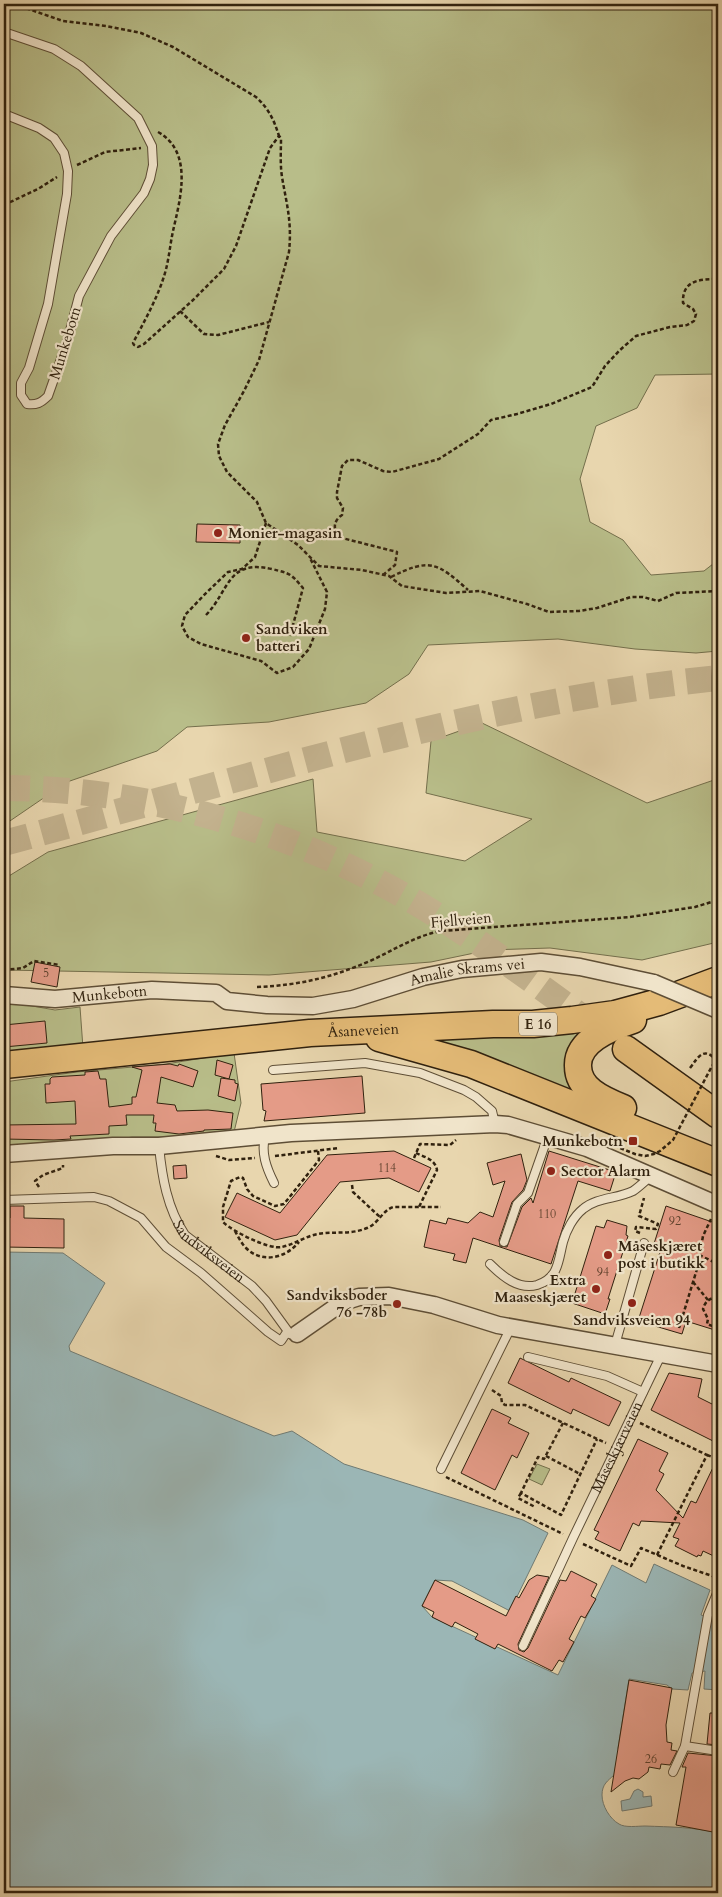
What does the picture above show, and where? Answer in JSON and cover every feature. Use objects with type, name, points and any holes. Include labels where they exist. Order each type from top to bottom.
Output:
[{"type":"highway","name":"Åsaneveien","points":[[4,1065],[250,1039],[351,1031],[493,1024],[533,1024],[572,1020],[615,1014],[659,1002],[718,980]]},
{"type":"highway","points":[[718,989],[607,1031],[591,1041],[581,1051],[578,1073],[583,1083],[592,1093],[611,1103],[718,1148]]},
{"type":"highway","name":"E 16","points":[[351,1031],[414,1046],[471,1064],[718,1164]]},
{"type":"highway","points":[[626,1048],[718,1116]]},
{"type":"street","name":"Amalie Skrams vei","points":[[216,993],[227,1001],[267,1005],[312,1006],[353,999],[423,977],[462,969],[541,962],[580,967],[654,983],[718,1010]]},
{"type":"street","name":"Munkebotn","points":[[4,995],[55,999],[152,990],[216,993]]},
{"type":"street","points":[[4,1154],[113,1146],[158,1146],[265,1136],[495,1124],[548,1136],[587,1148],[718,1206]]},
{"type":"street","points":[[292,1333],[343,1302],[369,1296],[415,1300],[490,1323],[718,1364]]},
{"type":"lane","name":"Munkebotn","points":[[4,32],[54,48],[81,66],[131,112],[141,124],[152,146],[153,165],[150,180],[144,193],[112,236],[79,296],[67,342],[48,396],[42,402],[34,405],[27,404],[21,395],[21,383],[29,368],[48,304],[68,194],[68,170],[64,153],[54,138],[39,128],[4,114]]},
{"type":"lane","points":[[273,1070],[365,1064],[420,1073],[464,1090],[476,1097],[492,1112],[495,1124]]},
{"type":"lane","points":[[265,1136],[263,1146],[265,1160],[274,1183]]},
{"type":"lane","points":[[504,1242],[517,1204],[528,1193],[548,1136]]},
{"type":"lane","name":"Sandviksveien","points":[[158,1146],[162,1176],[168,1199],[182,1231],[205,1251],[252,1286],[292,1333]]},
{"type":"lane","points":[[490,1264],[500,1274],[516,1284],[530,1287],[543,1283],[552,1277],[556,1270],[563,1241],[572,1221],[582,1210],[593,1203],[633,1191],[651,1176]]},
{"type":"lane","points":[[4,1200],[94,1197],[109,1201],[141,1218],[166,1246],[202,1273],[268,1332],[281,1341],[292,1333]]},
{"type":"lane","points":[[615,1345],[644,1243]]},
{"type":"lane","points":[[441,1469],[511,1327]]},
{"type":"lane","name":"Måseskjærveien","points":[[523,1646],[661,1355]]},
{"type":"lane","points":[[528,1357],[607,1376],[643,1392]]},
{"type":"lane","points":[[673,1772],[686,1746],[708,1615],[718,1591]]},
{"type":"lane","points":[[686,1746],[718,1751]]},
{"type":"path","points":[[14,4],[63,20],[141,33],[173,47],[256,97],[266,106],[274,119],[281,138],[282,178],[289,210],[291,234],[289,252],[259,360],[244,392],[225,425],[218,444],[220,456],[227,472],[257,502],[266,523],[298,545],[319,566],[343,567],[383,575],[402,586],[412,588],[454,593],[468,590],[480,591],[549,612],[597,608],[631,597],[643,597],[658,601],[676,593],[718,591]]},
{"type":"path","points":[[141,124],[162,134],[174,147],[180,164],[182,191],[166,270],[154,302],[133,343],[138,347],[144,344],[214,279],[232,256],[246,222],[270,148],[279,136]]},
{"type":"path","points":[[4,204],[38,189],[68,170],[105,152],[152,146]]},
{"type":"path","points":[[383,575],[394,565],[397,552],[342,538],[336,534],[334,528],[338,518],[342,515],[343,508],[337,492],[342,466],[345,462],[348,460],[358,460],[392,472],[439,459],[478,434],[491,420],[551,404],[592,387],[605,366],[636,336],[670,327],[687,325],[694,321],[696,314],[693,309],[683,303],[687,287],[698,280],[718,279]]},
{"type":"path","points":[[180,311],[204,334],[218,335],[269,322]]},
{"type":"path","points":[[206,615],[227,583],[255,557],[266,523]]},
{"type":"path","points":[[290,636],[303,588],[291,574],[257,566],[228,572],[185,615],[182,626],[188,637],[201,644],[261,661],[277,673],[293,667],[309,648],[325,609],[327,592],[310,557]]},
{"type":"path","points":[[391,578],[413,567],[442,568],[468,590]]},
{"type":"path","name":"Fjellveien","points":[[256,987],[298,985],[335,975],[372,960],[424,934],[441,931],[630,917],[695,907],[718,900]]},
{"type":"path","points":[[4,970],[23,968],[34,961],[60,965]]},
{"type":"path","points":[[590,1136],[635,1154],[645,1156],[660,1151],[673,1140],[712,1066],[718,1061],[710,1054],[704,1053],[690,1068]]},
{"type":"path","points":[[412,1143],[419,1147]]},
{"type":"path","points":[[265,1160],[276,1156],[345,1147]]},
{"type":"path","points":[[318,1151],[318,1160],[284,1204],[275,1206],[253,1196],[247,1189],[243,1178],[240,1177],[232,1181],[223,1207],[222,1216],[225,1224],[271,1247],[280,1248],[300,1242],[316,1234],[359,1231],[373,1225],[391,1207],[442,1207]]},
{"type":"path","points":[[416,1153],[435,1163],[437,1170],[419,1206]]},
{"type":"path","points":[[35,1182],[43,1175],[59,1169]]},
{"type":"path","points":[[352,1186],[353,1192],[381,1218]]},
{"type":"path","points":[[641,1207],[639,1216],[658,1224],[656,1229],[636,1227],[635,1231],[646,1237],[644,1243]]},
{"type":"path","points":[[679,1328],[693,1282],[703,1236],[710,1221]]},
{"type":"path","points":[[234,1229],[245,1248],[264,1257],[276,1258],[291,1252],[300,1242]]},
{"type":"path","points":[[699,1256],[718,1264]]},
{"type":"path","points":[[693,1282],[708,1300]]},
{"type":"path","points":[[718,1297],[704,1303],[703,1309],[708,1319],[707,1324],[718,1328]]},
{"type":"path","points":[[492,1390],[501,1396],[502,1403],[505,1405],[525,1405],[608,1444]]},
{"type":"path","points":[[630,1419],[718,1459]]},
{"type":"path","points":[[536,1508],[518,1498],[538,1457],[544,1459],[563,1423]]},
{"type":"path","points":[[521,1494],[561,1515],[597,1439]]},
{"type":"path","points":[[657,1555],[707,1455]]},
{"type":"path","points":[[546,1456],[580,1474]]},
{"type":"green space","points":[[4,4],[718,4],[718,374],[655,375],[637,408],[596,426],[580,479],[590,522],[623,540],[651,575],[704,571],[718,560],[718,651],[696,653],[635,649],[558,639],[428,645],[409,674],[366,703],[269,722],[187,727],[157,751],[67,782],[4,825]]},
{"type":"green space","points":[[482,723],[647,803],[714,780],[718,768],[718,942],[642,960],[550,948],[489,950],[431,962],[269,975],[4,970],[4,879],[48,852],[313,779],[317,832],[465,861],[532,819],[426,793],[431,741]]},
{"type":"green space","points":[[4,1001],[55,1010],[80,1007],[83,1048],[4,1057]]},
{"type":"green space","points":[[586,1029],[574,1040],[615,1113],[423,1036]]},
{"type":"green space","points":[[234,1053],[241,1103],[234,1132],[179,1137],[132,1137],[108,1141],[4,1150],[4,1082],[77,1072],[166,1064]]},
{"type":"green space","points":[[537,1464],[550,1469],[542,1485],[529,1479]]},
{"type":"water","points":[[4,1252],[63,1253],[105,1283],[69,1346],[70,1351],[274,1436],[292,1431],[344,1464],[523,1520],[548,1533],[510,1611],[452,1581],[435,1580],[422,1606],[432,1617],[558,1675],[612,1565],[646,1583],[654,1564],[710,1590],[701,1615],[713,1618],[718,1609],[718,1690],[704,1689],[705,1671],[692,1673],[688,1690],[672,1689],[667,1685],[629,1679],[618,1748],[619,1766],[617,1772],[603,1788],[602,1795],[607,1812],[616,1822],[622,1825],[682,1828],[718,1833],[718,1893],[4,1893]]},
{"type":"water","points":[[638,1789],[643,1792],[643,1797],[651,1796],[652,1806],[622,1811],[621,1801],[630,1799],[634,1791]]},
{"type":"building","name":"Monier-magasin","points":[[197,524],[240,525],[240,543],[196,542]]},
{"type":"building","points":[[35,962],[60,967],[57,987],[31,982]]},
{"type":"building","points":[[45,1021],[47,1043],[4,1047],[4,1025]]},
{"type":"building","points":[[217,1060],[233,1065],[229,1079],[215,1075]]},
{"type":"building","points":[[170,1064],[178,1066],[179,1064],[198,1071],[193,1087],[161,1077],[157,1103],[175,1105],[177,1111],[208,1110],[233,1113],[231,1129],[204,1130],[179,1134],[155,1131],[154,1115],[126,1115],[127,1125],[109,1126],[109,1134],[70,1136],[71,1139],[54,1140],[4,1139],[4,1125],[76,1124],[75,1101],[46,1103],[45,1084],[50,1084],[52,1077],[85,1075],[85,1072],[98,1071],[100,1079],[106,1079],[109,1107],[132,1104],[132,1097],[136,1097],[142,1070],[132,1067]]},
{"type":"building","points":[[362,1076],[365,1113],[264,1121],[266,1111],[263,1110],[261,1084]]},
{"type":"building","points":[[221,1078],[235,1080],[235,1083],[238,1084],[235,1101],[218,1096]]},
{"type":"building","points":[[394,1151],[431,1168],[419,1192],[389,1178],[340,1182],[297,1235],[275,1240],[225,1217],[237,1193],[280,1213],[327,1155]]},
{"type":"building","points":[[549,1151],[616,1172],[610,1191],[578,1181],[551,1264],[473,1238],[466,1263],[453,1260],[455,1254],[424,1247],[430,1220],[446,1224],[448,1218],[468,1223],[480,1212],[493,1217],[505,1181],[493,1185],[487,1163],[521,1154],[527,1180],[523,1190],[512,1202],[499,1240],[500,1246],[507,1247],[522,1207],[531,1198],[533,1203]]},
{"type":"building","points":[[186,1165],[187,1178],[174,1179],[173,1166]]},
{"type":"building","points":[[10,1206],[24,1206],[24,1218],[64,1219],[64,1248],[4,1247],[4,1217],[10,1218]]},
{"type":"building","points":[[666,1206],[718,1224],[718,1331],[686,1321],[682,1334],[638,1321],[661,1249],[652,1250]]},
{"type":"building","points":[[607,1220],[627,1226],[626,1235],[628,1236],[605,1314],[572,1303],[596,1226],[604,1228]]},
{"type":"building","points":[[520,1358],[569,1382],[571,1378],[621,1402],[609,1426],[573,1409],[571,1414],[508,1383]]},
{"type":"building","points":[[669,1373],[702,1379],[698,1397],[718,1407],[718,1430],[713,1441],[651,1410]]},
{"type":"building","points":[[492,1409],[511,1418],[508,1423],[529,1433],[517,1458],[512,1455],[495,1490],[461,1473]]},
{"type":"building","points":[[638,1439],[668,1453],[659,1471],[664,1474],[656,1490],[683,1518],[691,1501],[696,1503],[718,1457],[718,1558],[703,1551],[701,1556],[698,1555],[697,1557],[675,1546],[679,1539],[673,1537],[680,1523],[641,1521],[639,1526],[633,1523],[620,1551],[595,1539],[599,1532],[594,1530]]},
{"type":"building","points":[[571,1571],[597,1584],[591,1596],[596,1599],[585,1618],[581,1616],[569,1639],[574,1642],[563,1662],[559,1660],[552,1671],[498,1644],[495,1649],[475,1639],[478,1634],[455,1622],[452,1627],[432,1617],[434,1612],[422,1606],[435,1580],[506,1616],[516,1596],[519,1598],[529,1580],[537,1575],[549,1577],[518,1644],[519,1650],[524,1652],[528,1648],[560,1580],[566,1581]]},
{"type":"building","points":[[629,1680],[672,1688],[666,1725],[667,1742],[672,1743],[671,1750],[677,1751],[670,1765],[661,1764],[660,1769],[649,1767],[648,1772],[639,1779],[633,1778],[625,1781],[611,1792]]},
{"type":"building","points":[[710,1713],[718,1713],[718,1745],[707,1744]]},
{"type":"building","points":[[688,1753],[718,1756],[718,1833],[676,1825],[686,1767],[682,1767]]},
{"type":"tunnel","points":[[4,843],[306,760],[423,730],[599,694],[718,678]]},
{"type":"tunnel","points":[[4,788],[59,790],[113,796],[167,806],[220,819],[272,835],[323,855],[372,878],[443,919],[597,1028]]},
{"type":"place","name":"Monier-magasin","points":[[218,533]]},
{"type":"place","name":"Sandviken batteri","points":[[246,638]]},
{"type":"place","name":"Munkebotn","points":[[633,1141]]},
{"type":"place","name":"Sector Alarm","points":[[551,1171]]},
{"type":"place","name":"Måseskjæret post i butikk","points":[[608,1255]]},
{"type":"place","name":"Extra Maaseskjæret","points":[[596,1289]]},
{"type":"place","name":"Sandviksveien 94","points":[[632,1303]]},
{"type":"place","name":"Sandviksboder 76 -78b","points":[[397,1304]]}]
